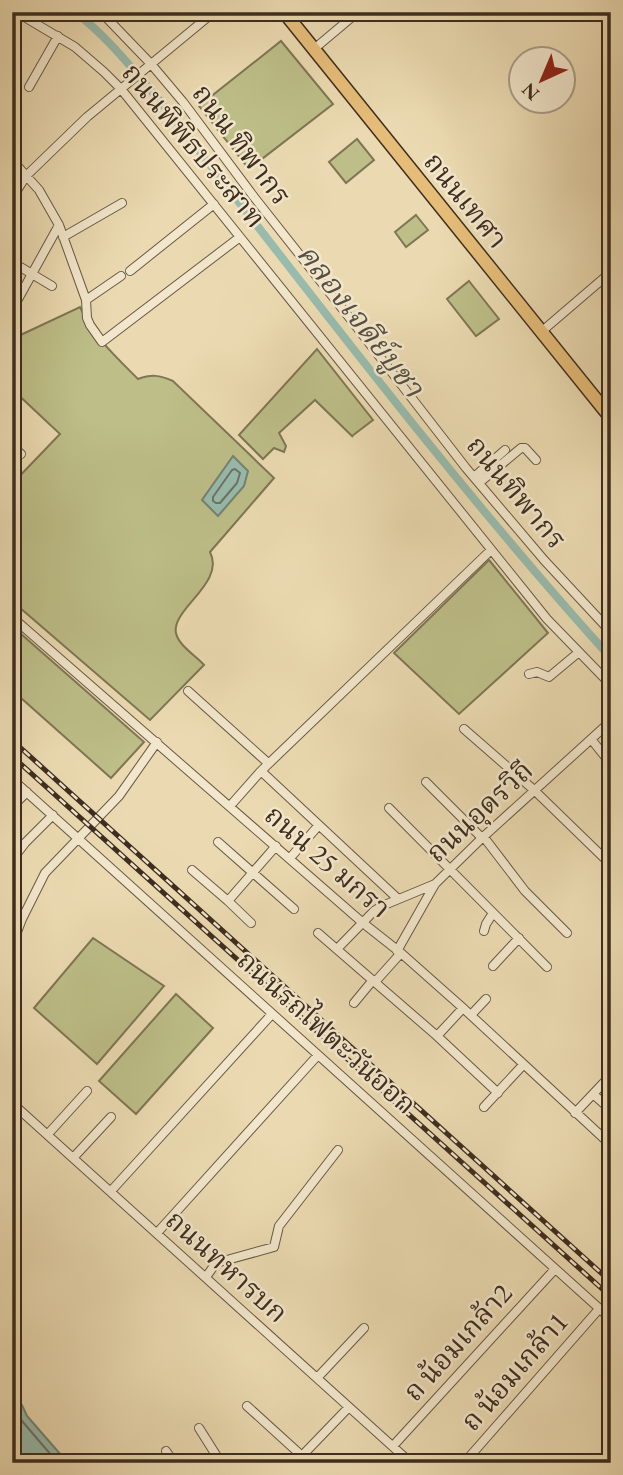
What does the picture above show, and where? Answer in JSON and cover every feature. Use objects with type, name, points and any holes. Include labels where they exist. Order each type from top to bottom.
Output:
[{"type":"main road","name":"ถนนเทศา","points":[[284,12],[611,418]]},
{"type":"street","name":"ถนนพิพิธประสาท","points":[[16,12],[75,47],[123,87],[547,619],[611,685]]},
{"type":"street","name":"ถนน ทิพากร","points":[[102,12],[183,102],[445,441]]},
{"type":"street","points":[[314,49],[358,12]]},
{"type":"street","points":[[12,198],[26,176],[87,117],[212,13]]},
{"type":"street","points":[[29,87],[58,36]]},
{"type":"street","points":[[12,160],[39,190],[59,225],[86,300],[90,325],[102,342],[240,237]]},
{"type":"street","points":[[63,237],[121,203]]},
{"type":"street","points":[[130,271],[214,204]]},
{"type":"street","points":[[12,310],[59,225]]},
{"type":"street","points":[[12,262],[52,286]]},
{"type":"street","points":[[541,332],[611,272]]},
{"type":"street","points":[[86,300],[121,276]]},
{"type":"street","name":"ถนนทิพากร","points":[[445,441],[544,560],[611,632]]},
{"type":"street","points":[[12,446],[21,454]]},
{"type":"street","points":[[477,480],[521,448],[525,448],[536,460]]},
{"type":"street","points":[[477,480],[505,450]]},
{"type":"street","points":[[230,806],[268,764],[491,550]]},
{"type":"street","name":"ถนน 25 มกรา","points":[[12,617],[399,952],[610,1142]]},
{"type":"street","points":[[529,674],[537,672],[549,677],[579,652]]},
{"type":"street","points":[[188,691],[268,764]]},
{"type":"street","name":"ถนนอุดรวิถี","points":[[354,1003],[399,952],[435,884],[482,837],[611,720]]},
{"type":"street","points":[[464,729],[534,790],[604,858]]},
{"type":"street","points":[[590,739],[611,764]]},
{"type":"street","points":[[12,945],[39,883],[54,862],[118,796],[158,742]]},
{"type":"street","points":[[261,771],[397,898]]},
{"type":"street","name":"ถนนรถไฟตะวันออก","points":[[12,779],[611,1319]]},
{"type":"street","points":[[426,782],[482,837],[526,891],[567,933]]},
{"type":"street","points":[[12,807],[27,792]]},
{"type":"street","points":[[389,808],[547,967]]},
{"type":"street","points":[[12,860],[53,815]]},
{"type":"street","points":[[290,858],[319,825]]},
{"type":"street","points":[[218,842],[294,909]]},
{"type":"street","points":[[228,901],[276,846]]},
{"type":"street","points":[[192,870],[251,923]]},
{"type":"street","points":[[337,949],[382,906],[435,884]]},
{"type":"street","points":[[484,931],[493,913]]},
{"type":"street","points":[[318,933],[498,1093]]},
{"type":"street","points":[[493,966],[519,938]]},
{"type":"street","points":[[471,1016],[486,999]]},
{"type":"street","points":[[437,1036],[463,1009]]},
{"type":"street","points":[[111,1191],[272,1014]]},
{"type":"street","points":[[157,1233],[318,1055]]},
{"type":"street","points":[[484,1107],[523,1066]]},
{"type":"street","points":[[575,1113],[611,1075]]},
{"type":"street","points":[[48,1134],[87,1091]]},
{"type":"street","points":[[593,1094],[611,1110]]},
{"type":"street","name":"ถนนทหารบก","points":[[12,1103],[411,1463]]},
{"type":"street","points":[[73,1157],[111,1117]]},
{"type":"street","points":[[206,1277],[216,1264],[274,1247],[279,1226],[338,1150]]},
{"type":"street","name":"ถ น้อมเกล้า2","points":[[393,1446],[555,1269]]},
{"type":"street","name":"ถ น้อมเกล้า1","points":[[464,1463],[599,1309]]},
{"type":"street","points":[[317,1378],[363,1328]]},
{"type":"street","points":[[247,1406],[299,1460],[349,1407]]},
{"type":"street","points":[[199,1428],[221,1463]]},
{"type":"street","points":[[166,1451],[174,1463]]},
{"type":"green space","points":[[281,41],[333,104],[249,169],[199,106]]},
{"type":"green space","points":[[357,139],[374,160],[346,183],[329,162]]},
{"type":"green space","points":[[416,215],[428,230],[406,247],[395,232]]},
{"type":"green space","points":[[469,281],[499,319],[476,336],[447,299]]},
{"type":"green space","points":[[80,307],[98,337],[138,379],[156,376],[173,381],[274,478],[210,552],[213,563],[211,574],[181,615],[176,633],[184,646],[204,665],[150,720],[12,601],[12,484],[60,434],[12,389],[12,339]]},
{"type":"green space","points":[[317,349],[373,420],[353,437],[315,400],[279,433],[286,446],[284,452],[274,448],[263,459],[239,435]]},
{"type":"green space","points":[[489,560],[548,633],[459,714],[394,653]]},
{"type":"green space","points":[[12,626],[144,742],[111,778],[12,690]]},
{"type":"green space","points":[[93,938],[164,986],[97,1064],[34,1008]]},
{"type":"green space","points":[[176,994],[213,1028],[136,1114],[99,1081]]},
{"type":"water","points":[[233,456],[248,471],[244,486],[218,516],[202,500]]},
{"type":"water","points":[[12,1402],[22,1405],[27,1416],[68,1463],[12,1463]]},
{"type":"waterway","name":"คลองเจดีย์บูชา","points":[[75,12],[110,43],[161,102],[437,454],[611,658]]},
{"type":"railway","points":[[12,740],[611,1282]]},
{"type":"railway","points":[[12,756],[611,1297]]}]
